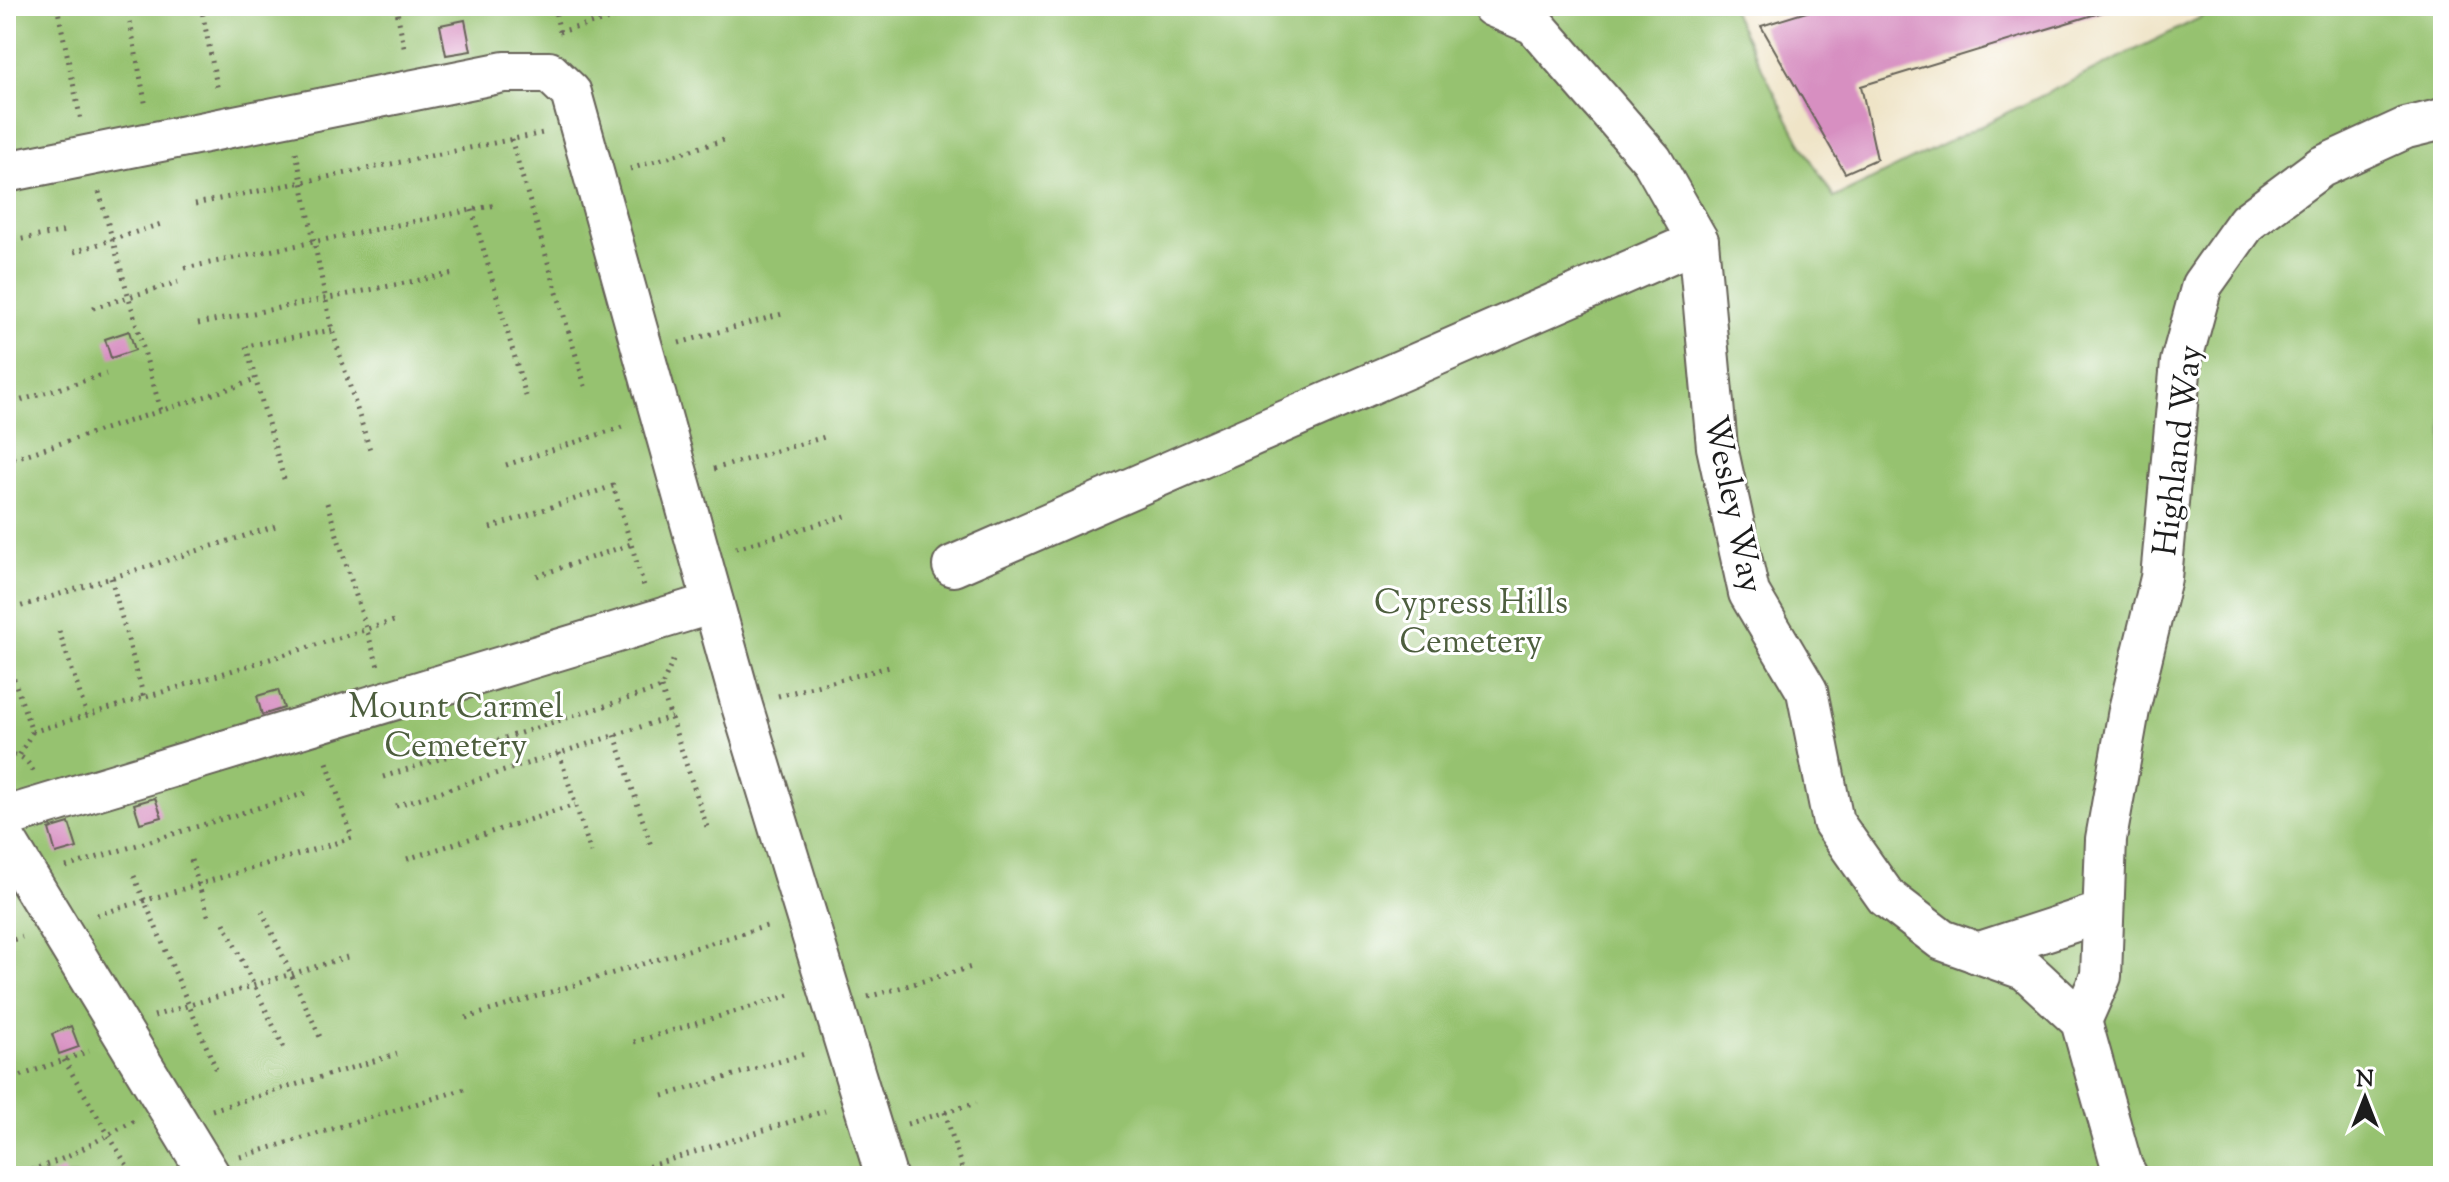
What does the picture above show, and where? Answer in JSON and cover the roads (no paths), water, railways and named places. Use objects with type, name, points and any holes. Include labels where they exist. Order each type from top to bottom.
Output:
[{"type":"lane","name":"Wesley Way","points":[[1492,6],[1526,15],[1652,160],[1698,241],[1717,447],[1749,593],[1807,691],[1833,822],[1886,897],[1942,940],[2026,970],[2081,1021]]},
{"type":"lane","points":[[6,172],[504,72],[549,72],[571,93],[700,558],[704,606],[742,706],[866,1119],[886,1176]]},
{"type":"lane","name":"Highland Way","points":[[2081,1021],[2101,976],[2106,839],[2129,710],[2161,578],[2181,362],[2202,285],[2247,222],[2321,167],[2406,128],[2443,119]]},
{"type":"lane","points":[[953,566],[1698,241]]},
{"type":"lane","points":[[6,817],[704,606]]},
{"type":"lane","points":[[6,841],[58,927],[104,1038],[171,1112],[207,1172]]},
{"type":"lane","points":[[1977,953],[2103,912]]},
{"type":"lane","points":[[2081,1021],[2127,1176]]},
{"type":"lane","points":[[857,1176],[866,1119]]},
{"type":"park label","name":"Cypress Hills Cemetery","points":[[1471,620]]},
{"type":"park label","name":"Mount Carmel Cemetery","points":[[456,724]]}]
